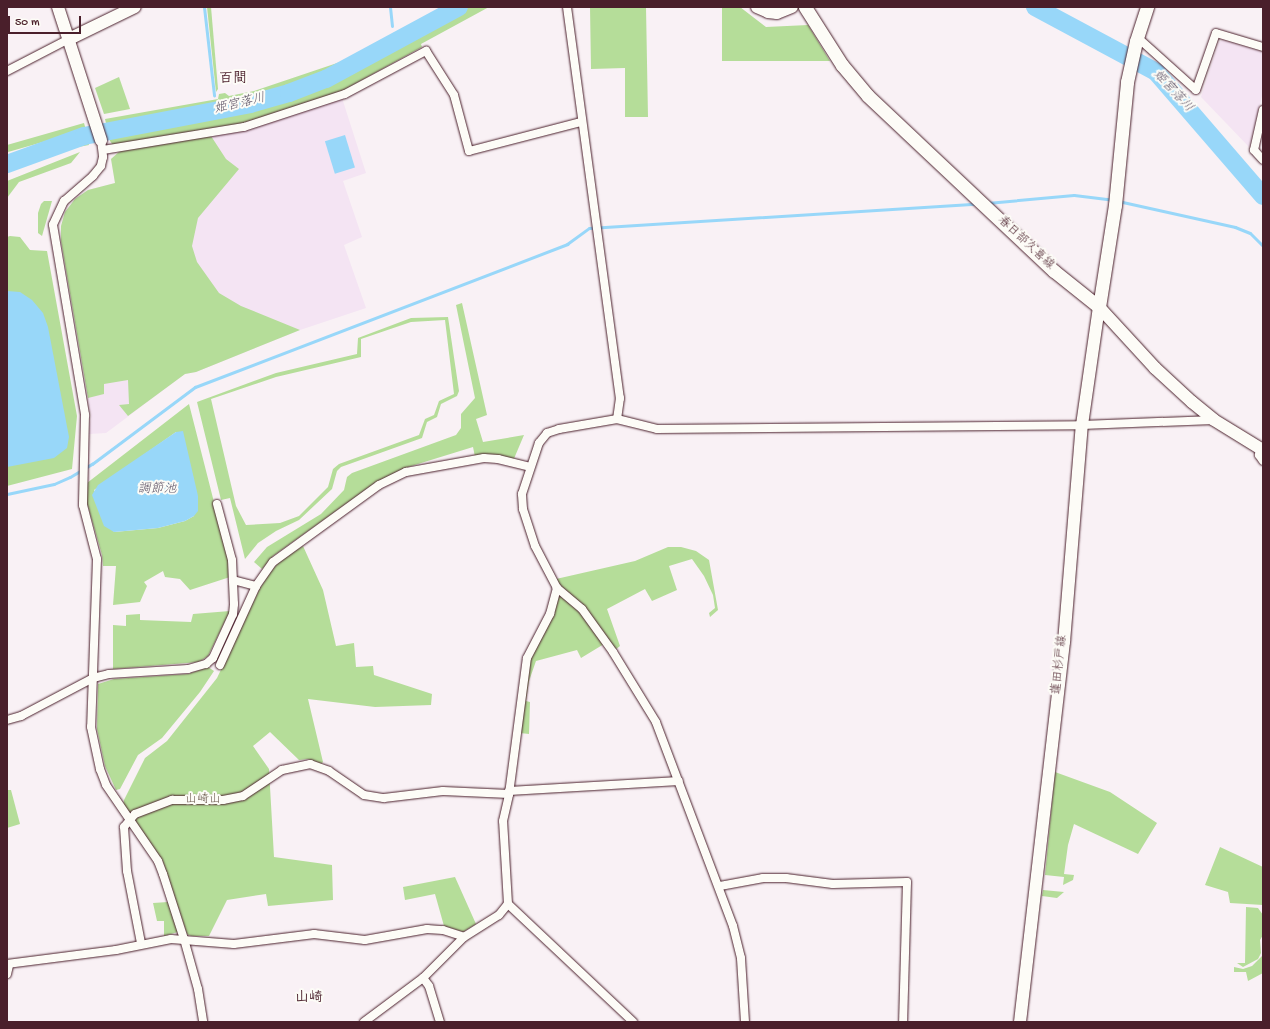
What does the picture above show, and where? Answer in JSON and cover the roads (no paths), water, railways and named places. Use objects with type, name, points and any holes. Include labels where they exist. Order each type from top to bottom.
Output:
[{"type":"main road","points":[[58,7],[95,118],[102,145]]},
{"type":"main road","points":[[69,39],[135,7]]},
{"type":"main road","points":[[757,7],[768,12],[777,13],[792,7]]},
{"type":"main road","name":"春日部久喜線","points":[[805,7],[838,59],[868,96],[1054,271],[1099,307]]},
{"type":"main road","points":[[1147,7],[1136,39],[1127,82],[1115,205],[1099,307],[1155,368],[1214,420],[1261,449]]},
{"type":"main road","name":"蓮田杉戸線","points":[[1020,1022],[1064,642],[1082,424],[1099,307]]},
{"type":"street","points":[[567,7],[620,398],[617,419]]},
{"type":"street","points":[[1136,39],[1196,90],[1216,33],[1263,47]]},
{"type":"street","points":[[7,71],[69,39]]},
{"type":"street","points":[[203,1022],[198,989],[184,939],[158,862],[112,795],[100,769],[91,727],[92,678],[98,581],[97,559],[83,505],[85,415],[53,225],[64,201],[93,176],[101,166],[102,145],[244,126],[344,94],[426,51],[454,96],[469,150],[582,122]]},
{"type":"street","points":[[1263,110],[1254,150],[1263,160]]},
{"type":"street","points":[[745,1022],[741,958],[720,886],[656,722],[613,652],[582,609],[557,588],[537,551],[523,509],[522,494],[539,442],[547,433],[617,419],[657,429],[1082,424],[1214,420]]},
{"type":"street","points":[[1261,449],[1263,461]]},
{"type":"street","points":[[220,666],[256,586],[278,557],[389,480],[406,472],[484,458],[498,459],[530,468]]},
{"type":"street","points":[[7,720],[21,716],[92,678],[109,674],[188,669],[206,664],[213,658],[233,614],[232,560],[217,504]]},
{"type":"street","points":[[233,580],[256,586]]},
{"type":"street","points":[[364,1022],[423,978],[464,937],[499,915],[508,904],[503,821],[509,792],[527,658],[550,614],[557,588]]},
{"type":"street","points":[[141,943],[127,871],[124,827],[129,819],[135,814],[172,800],[223,800],[243,796],[282,770],[310,764],[329,771],[364,795],[384,798],[443,791],[509,792],[679,781]]},
{"type":"street","points":[[720,886],[763,878],[786,878],[833,884],[907,882],[903,1022]]},
{"type":"street","points":[[508,904],[633,1022]]},
{"type":"street","points":[[7,974],[8,965],[116,950],[141,943],[184,939],[234,944],[314,934],[365,940],[427,929],[443,930],[464,937]]},
{"type":"street","points":[[423,978],[429,986],[440,1022]]},
{"type":"water","points":[[345,135],[355,168],[335,174],[325,141]]},
{"type":"water","points":[[7,291],[20,292],[32,300],[43,313],[48,327],[69,437],[67,448],[54,458],[7,467]]},
{"type":"water","name":"調節池","points":[[183,431],[198,496],[198,511],[194,516],[185,521],[158,528],[114,532],[104,526],[92,495],[98,485],[176,432]]},
{"type":"waterway","points":[[204,7],[214,95]]},
{"type":"waterway","points":[[390,7],[392,26]]},
{"type":"waterway","name":"姫宮落川","points":[[7,164],[84,136],[250,104],[289,93],[326,79],[459,7]]},
{"type":"waterway","name":"姫宮落川","points":[[1035,7],[1156,72],[1263,196]]},
{"type":"waterway","points":[[987,203],[1074,195],[1113,200]]},
{"type":"waterway","points":[[1118,201],[1235,227],[1250,233],[1263,246]]},
{"type":"waterway","points":[[7,494],[54,484],[70,477],[92,464],[195,387],[567,244],[589,228],[975,204]]},
{"type":"district","name":"百間","points":[[233,80]]},
{"type":"district","name":"山崎","points":[[309,999]]},
{"type":"park label","name":"山崎山","points":[[203,801]]}]
